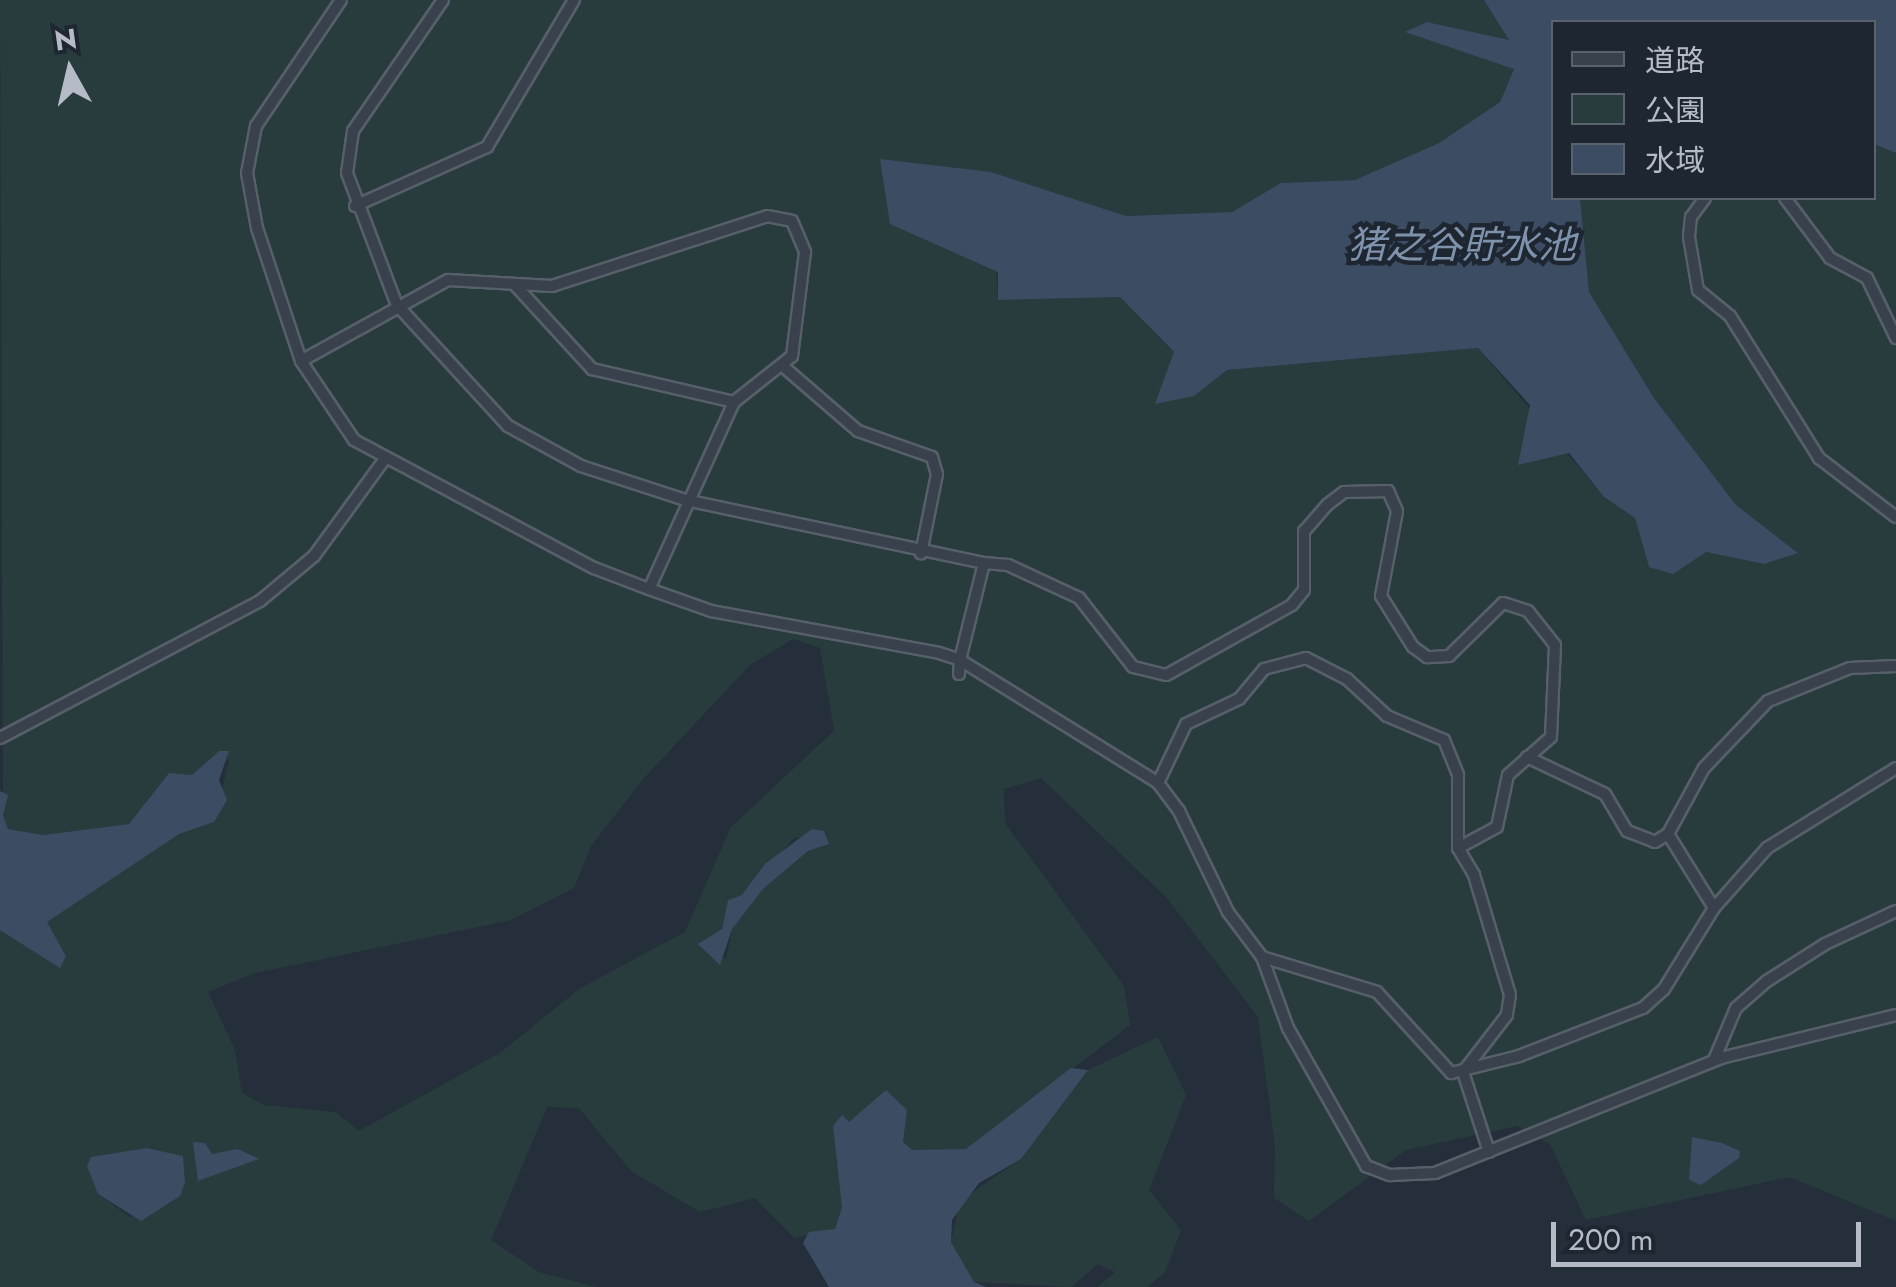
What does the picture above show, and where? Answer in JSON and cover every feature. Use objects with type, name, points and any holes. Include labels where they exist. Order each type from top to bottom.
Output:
[{"type":"street","points":[[342,0],[270,103],[248,148],[256,228],[302,360],[333,416],[354,440],[384,460],[649,589],[711,612],[960,660],[1158,783],[1179,811],[1228,912],[1262,957],[1288,1028],[1366,1166],[1410,1177],[1489,1152],[1714,1061],[1896,1015]]},
{"type":"street","points":[[443,0],[353,131],[347,173],[355,206],[397,306],[508,426],[539,447],[685,500],[921,553],[1008,565],[1079,598],[1133,667],[1166,675],[1292,604],[1304,590],[1304,531],[1328,505],[1344,492],[1388,491],[1397,511],[1381,596],[1413,647],[1427,657],[1449,656],[1503,603],[1528,611],[1555,645],[1557,724],[1508,774],[1497,827],[1458,848]]},
{"type":"street","points":[[355,206],[487,147],[574,0]]},
{"type":"street","points":[[1704,200],[1691,217],[1689,238],[1698,290],[1730,316],[1819,458],[1896,517]]},
{"type":"street","points":[[1786,200],[1830,258],[1867,278],[1896,338]]},
{"type":"street","points":[[302,360],[448,280],[552,286],[667,243],[780,216],[800,229],[805,252],[795,343],[784,368],[734,402],[685,500],[649,589]]},
{"type":"street","points":[[515,285],[592,368],[734,402]]},
{"type":"street","points":[[784,368],[858,432],[932,458],[937,474],[921,553]]},
{"type":"street","points":[[0,738],[260,602],[314,556],[384,460]]},
{"type":"street","points":[[959,674],[984,563]]},
{"type":"street","points":[[1158,783],[1186,724],[1239,699],[1264,670],[1318,660],[1387,716],[1444,740],[1458,775],[1458,848],[1474,875],[1510,996],[1507,1016],[1463,1072]]},
{"type":"street","points":[[1527,757],[1606,794],[1634,837],[1655,842],[1668,834],[1704,768],[1768,701],[1836,672],[1896,666]]},
{"type":"street","points":[[1262,957],[1377,992],[1432,1056],[1451,1073],[1463,1072],[1619,1022],[1643,1008],[1664,989],[1714,908],[1767,848],[1896,768]]},
{"type":"street","points":[[1668,834],[1714,908]]},
{"type":"street","points":[[1714,1061],[1736,1008],[1767,982],[1896,912]]},
{"type":"street","points":[[1463,1072],[1489,1152]]},
{"type":"green space","points":[[0,0],[1484,0],[1510,41],[1427,22],[1514,69],[1500,102],[1439,143],[1355,180],[1281,183],[1232,212],[1126,216],[991,172],[998,300],[1120,297],[1174,353],[1156,403],[1194,395],[1227,370],[1478,348],[1604,497],[1635,518],[1649,567],[1706,552],[1764,564],[1797,552],[1736,505],[1654,398],[1589,292],[1580,200],[1876,200],[1876,145],[1896,153],[1896,1221],[1790,1177],[1586,1220],[1550,1144],[1517,1126],[1406,1150],[1309,1221],[1274,1198],[1275,1146],[1258,1017],[1167,898],[1041,778],[1004,789],[1005,823],[1124,986],[1130,1025],[966,1149],[913,1151],[868,1111],[848,1123],[843,1116],[836,1163],[844,1178],[842,1207],[835,1229],[794,1238],[755,1198],[700,1212],[631,1171],[579,1108],[547,1107],[491,1240],[539,1272],[596,1287],[0,1287],[0,930],[66,955],[46,922],[56,910],[179,834],[214,822],[229,761],[219,751],[192,775],[169,773],[129,824],[43,835],[8,829],[3,815]],"holes":[[[793,639],[820,648],[834,731],[731,827],[685,932],[579,989],[500,1053],[359,1131],[335,1112],[264,1105],[242,1093],[235,1050],[208,992],[255,973],[511,920],[574,888],[591,846],[643,779],[750,665]],[[806,837],[829,844],[808,851],[764,888],[732,929],[726,959],[700,944],[722,929],[728,900],[742,895],[794,838]],[[147,1148],[183,1156],[185,1182],[173,1200],[130,1217],[98,1194],[103,1160]]]},
{"type":"green space","points":[[1158,1037],[1186,1095],[1149,1190],[1181,1230],[1165,1272],[1147,1287],[1098,1287],[1115,1272],[1098,1264],[1071,1287],[974,1282],[951,1242],[960,1201],[1021,1159],[1088,1070]]},
{"type":"water","name":"猪之谷貯水池","points":[[1484,0],[1896,0],[1896,153],[1876,145],[1876,20],[1551,20],[1551,200],[1580,200],[1589,292],[1654,398],[1736,505],[1798,553],[1764,564],[1706,552],[1673,574],[1649,567],[1635,518],[1604,497],[1569,453],[1518,465],[1530,405],[1478,348],[1227,370],[1194,396],[1155,404],[1174,352],[1120,297],[998,300],[998,272],[890,224],[880,159],[991,172],[1126,216],[1232,212],[1281,183],[1355,180],[1439,143],[1500,102],[1514,69],[1405,32],[1427,22],[1509,40]]},
{"type":"water","points":[[219,751],[229,751],[219,780],[227,800],[214,822],[179,834],[47,922],[66,956],[60,968],[0,930],[0,791],[8,795],[3,815],[8,829],[43,835],[129,824],[169,773],[192,775]]},
{"type":"water","points":[[812,829],[824,831],[829,844],[808,851],[764,888],[732,929],[720,965],[698,944],[722,929],[728,900],[742,895],[765,864]]},
{"type":"water","points":[[1071,1068],[1088,1070],[1021,1159],[979,1183],[952,1220],[951,1242],[974,1282],[986,1287],[829,1287],[803,1243],[809,1232],[835,1229],[842,1207],[833,1126],[842,1115],[849,1122],[886,1090],[907,1110],[903,1142],[912,1150],[966,1149]]},
{"type":"water","points":[[1692,1137],[1740,1151],[1739,1158],[1701,1185],[1689,1180]]},
{"type":"water","points":[[193,1142],[205,1143],[212,1154],[238,1149],[259,1159],[198,1181]]},
{"type":"water","points":[[147,1148],[183,1156],[185,1182],[180,1196],[141,1221],[98,1194],[87,1166],[91,1157]]}]
